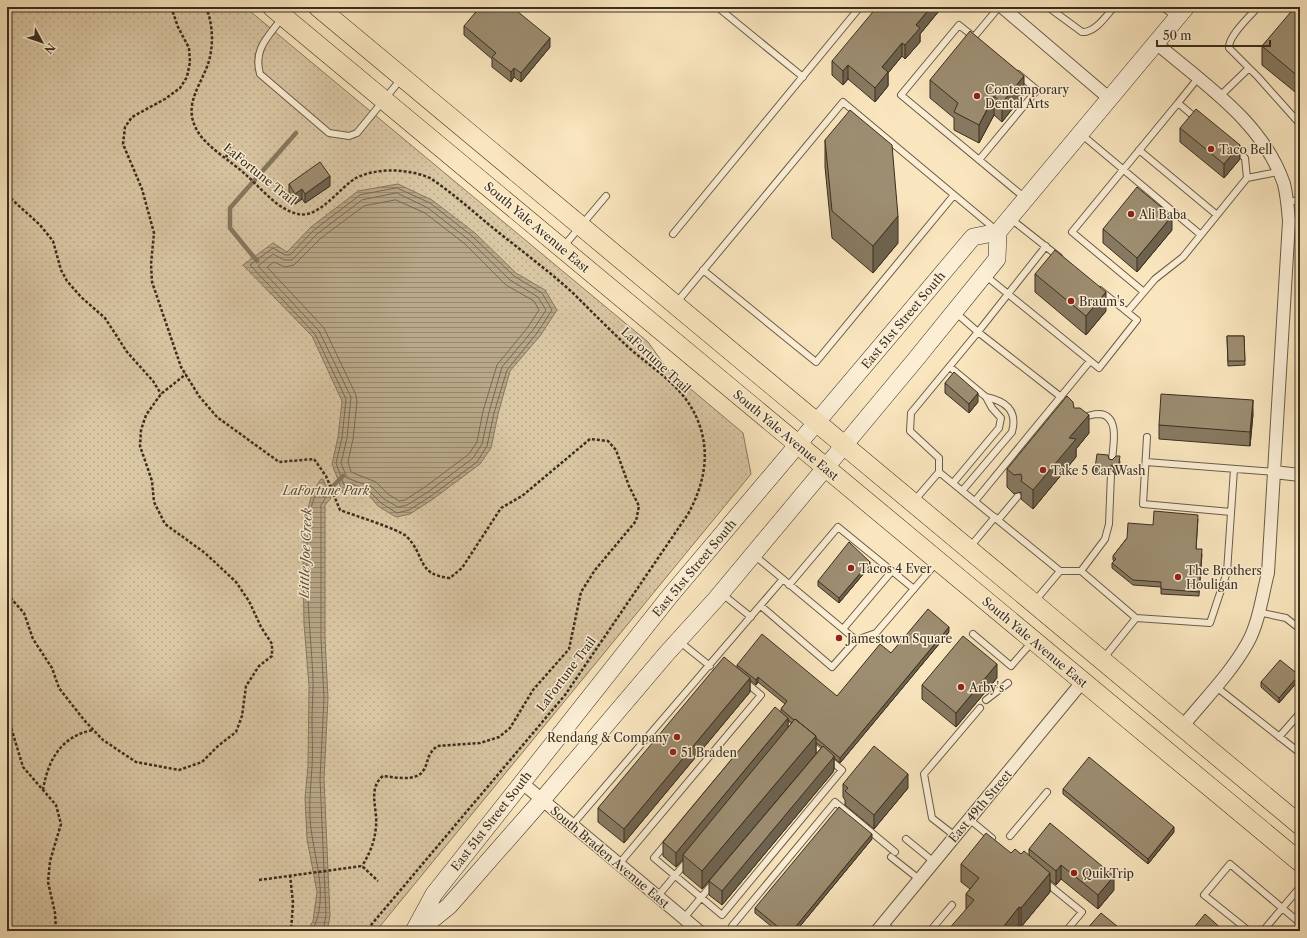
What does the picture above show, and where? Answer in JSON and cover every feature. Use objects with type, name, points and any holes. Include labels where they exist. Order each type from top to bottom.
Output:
[{"type":"main road","points":[[318,7],[1300,825]]},
{"type":"main road","name":"South Yale Avenue East","points":[[278,12],[1300,862]]},
{"type":"main road","points":[[998,232],[1181,12]]},
{"type":"main road","name":"East 51st Street South","points":[[414,931],[434,894],[521,782],[669,597],[973,237],[998,232],[997,259],[955,312],[721,592],[542,800],[449,906],[418,931]]},
{"type":"main road","points":[[1083,681],[1102,660]]},
{"type":"street","points":[[1002,7],[1110,99]]},
{"type":"street","points":[[1156,43],[1247,121],[1272,156],[1284,186],[1289,221],[1268,573],[1258,612],[1247,643],[1215,686],[1182,726]]},
{"type":"street","points":[[1274,472],[1300,474]]},
{"type":"street","name":"East 49th Street","points":[[884,928],[919,879],[1083,681]]},
{"type":"street","name":"South Braden Avenue East","points":[[521,782],[684,918],[696,930]]},
{"type":"lane","points":[[672,234],[860,7]]},
{"type":"lane","points":[[974,37],[999,7]]},
{"type":"lane","points":[[1048,7],[1082,32],[1086,33],[1092,30],[1114,7]]},
{"type":"lane","points":[[1163,7],[1181,12]]},
{"type":"lane","points":[[1258,7],[1233,36],[1229,44],[1229,48],[1300,124]]},
{"type":"lane","points":[[721,10],[803,77]]},
{"type":"lane","points":[[278,12],[258,54],[257,64],[260,74],[277,91],[329,133],[339,136],[349,136],[357,133],[402,77]]},
{"type":"lane","points":[[979,42],[959,25],[901,95],[1026,199]]},
{"type":"lane","points":[[1219,97],[1249,68]]},
{"type":"lane","points":[[979,160],[1037,90],[1014,71]]},
{"type":"lane","points":[[1144,292],[1072,232],[1198,78]]},
{"type":"lane","points":[[675,305],[843,102],[998,232]]},
{"type":"lane","points":[[1178,103],[1202,123]]},
{"type":"lane","points":[[1081,134],[1201,234]]},
{"type":"lane","points":[[1226,143],[1245,158],[1247,178]]},
{"type":"lane","points":[[1139,150],[1217,215]]},
{"type":"lane","points":[[1127,312],[1155,279],[1183,257],[1247,178],[1278,172]]},
{"type":"lane","points":[[703,270],[816,362],[954,195]]},
{"type":"lane","points":[[562,248],[606,196]]},
{"type":"lane","points":[[1287,203],[1300,198]]},
{"type":"lane","points":[[1010,218],[1063,260]]},
{"type":"lane","points":[[912,503],[939,472],[939,458],[910,431],[911,413],[950,367],[1046,246]]},
{"type":"lane","points":[[985,275],[1099,368],[1137,320],[1092,284]]},
{"type":"lane","points":[[955,312],[1060,397]]},
{"type":"lane","points":[[975,501],[1090,361]]},
{"type":"lane","points":[[950,367],[986,397],[992,408],[1001,418],[999,428],[953,483]]},
{"type":"lane","points":[[962,491],[1012,432],[1015,422],[1012,411],[998,400],[986,397]]},
{"type":"lane","points":[[1077,424],[1087,415],[1103,415],[1109,419],[1114,429],[1112,460]]},
{"type":"lane","points":[[1148,437],[1144,504],[1231,512]]},
{"type":"lane","points":[[1146,462],[1274,472]]},
{"type":"lane","points":[[939,472],[1060,571],[1081,571],[1136,618],[1210,623],[1227,572],[1234,469]]},
{"type":"lane","points":[[1081,571],[1105,539],[1109,524],[1111,474]]},
{"type":"lane","points":[[968,549],[1018,496]]},
{"type":"lane","points":[[789,585],[838,527],[914,589]]},
{"type":"lane","points":[[753,554],[856,640]]},
{"type":"lane","points":[[761,606],[832,667],[856,640],[876,633],[938,561]]},
{"type":"lane","points":[[843,629],[892,571]]},
{"type":"lane","points":[[1034,603],[1060,571]]},
{"type":"lane","points":[[572,825],[710,666],[783,579]]},
{"type":"lane","points":[[721,592],[751,617]]},
{"type":"lane","points":[[1258,612],[1286,618],[1300,629]]},
{"type":"lane","points":[[1102,660],[1136,618]]},
{"type":"lane","points":[[973,634],[1012,666],[1033,640]]},
{"type":"lane","points":[[679,641],[710,666]]},
{"type":"lane","points":[[716,658],[722,662]]},
{"type":"lane","points":[[619,864],[761,695],[738,676]]},
{"type":"lane","points":[[986,700],[1008,683]]},
{"type":"lane","points":[[1215,686],[1279,737],[1299,750]]},
{"type":"lane","points":[[955,836],[932,818],[924,774],[980,708]]},
{"type":"lane","points":[[1279,737],[1300,713]]},
{"type":"lane","points":[[774,714],[822,754],[842,770],[722,915],[654,858],[774,714]]},
{"type":"lane","points":[[790,737],[795,731]]},
{"type":"lane","points":[[817,760],[822,754]]},
{"type":"lane","points":[[1010,836],[1047,792]]},
{"type":"lane","points":[[732,926],[834,802],[919,879]]},
{"type":"lane","points":[[969,819],[996,842]]},
{"type":"lane","points":[[906,839],[934,862]]},
{"type":"lane","points":[[657,897],[695,852]]},
{"type":"lane","points":[[1249,931],[1204,895],[1230,864],[1300,923]]},
{"type":"lane","points":[[1039,877],[1082,912],[1066,931]]},
{"type":"lane","points":[[684,918],[716,880]]},
{"type":"lane","points":[[1263,931],[1300,887]]},
{"type":"lane","points":[[930,931],[952,905]]},
{"type":"path","points":[[171,7],[178,27],[189,48],[190,62],[187,77],[180,88],[165,99],[132,117],[125,127],[123,144],[142,189],[154,233],[151,264],[152,282],[167,329],[181,367],[198,396],[217,417],[279,462],[314,459],[326,476],[340,510],[405,535],[415,547],[422,564],[436,577],[450,578],[462,568],[501,508],[522,496],[590,439],[608,442],[616,450],[629,486],[640,506],[636,521],[595,570],[581,592],[569,649],[560,662],[533,690],[510,728],[499,737],[480,743],[437,746],[428,754],[423,771],[418,775],[405,778],[383,776],[377,781],[374,794],[377,825],[372,849],[362,866]]},
{"type":"path","name":"LaFortune Trail","points":[[206,7],[212,26],[211,50],[208,64],[197,86],[191,104],[193,119],[198,132],[211,147],[226,157],[275,201],[287,210],[300,215],[306,214],[326,203],[356,178],[363,176],[388,171],[405,170],[430,178],[573,294],[629,348],[659,372],[684,395],[698,422],[704,446],[705,468],[701,487],[688,514],[569,688],[366,931]]},
{"type":"path","points":[[226,157],[230,152],[229,141]]},
{"type":"path","points":[[7,194],[40,225],[53,241],[61,270],[68,281],[81,296],[105,318],[127,352],[153,381],[161,394]]},
{"type":"path","points":[[7,594],[24,613],[33,639],[52,668],[59,688],[102,740],[136,762],[179,770],[202,762],[218,746],[236,732],[242,716],[246,686],[258,666],[272,656],[272,644],[261,627],[249,601],[236,582],[205,553],[165,524],[154,502],[152,481],[140,446],[141,430],[146,415],[161,394],[186,374]]},
{"type":"path","points":[[7,714],[23,767],[56,805],[61,824],[50,861],[48,882],[55,913],[56,931]]},
{"type":"path","points":[[43,791],[51,760],[58,749],[67,740],[77,734],[93,730]]},
{"type":"path","points":[[259,880],[335,868],[362,866],[378,881]]},
{"type":"path","points":[[290,875],[293,903],[291,931]]},
{"type":"green space","name":"LaFortune Park","points":[[7,7],[245,7],[648,342],[668,370],[743,433],[751,474],[376,931],[7,931]]},
{"type":"water","points":[[398,184],[432,200],[475,233],[516,273],[545,290],[557,310],[540,336],[510,371],[498,414],[491,448],[480,464],[410,514],[396,517],[378,506],[368,494],[351,487],[343,493],[332,464],[338,437],[342,401],[312,336],[243,265],[273,243],[287,252],[311,227],[358,191]]},
{"type":"water","points":[[321,479],[323,479],[331,498],[325,505],[325,638],[328,698],[324,779],[330,916],[327,931],[307,931],[313,921],[317,892],[307,839],[305,798],[308,766],[309,686],[304,624],[303,558],[305,521],[312,493]]},
{"type":"building","points":[[480,7],[512,7],[550,38],[521,73],[514,68],[511,72],[492,57],[496,53],[464,26]]},
{"type":"building","points":[[877,7],[931,7],[916,25],[920,28],[905,45],[902,43],[882,67],[888,72],[875,88],[848,65],[843,71],[832,61]]},
{"type":"building","points":[[1295,7],[1300,7],[1300,78],[1262,46]]},
{"type":"building","name":"Contemporary Dental Arts","points":[[970,31],[1024,76],[1002,103],[994,96],[979,125],[954,112],[958,103],[930,80]]},
{"type":"building","points":[[1196,109],[1240,145],[1224,164],[1180,128]]},
{"type":"building","points":[[850,110],[892,145],[898,216],[873,246],[832,211],[825,140]]},
{"type":"building","points":[[320,162],[330,176],[305,194],[302,189],[295,194],[289,184]]},
{"type":"building","points":[[1137,187],[1172,216],[1137,258],[1103,229]]},
{"type":"building","points":[[1055,250],[1106,292],[1086,316],[1035,274]]},
{"type":"building","points":[[1227,336],[1244,336],[1245,361],[1228,361]]},
{"type":"building","points":[[954,372],[978,393],[969,404],[945,383]]},
{"type":"building","points":[[1161,394],[1253,400],[1250,432],[1159,425]]},
{"type":"building","points":[[1067,396],[1073,402],[1074,408],[1080,408],[1089,415],[1069,438],[1076,439],[1033,490],[1021,481],[1021,474],[1014,475],[1007,469]]},
{"type":"building","points":[[1097,454],[1108,455],[1109,459],[1112,460],[1116,456],[1120,456],[1118,470],[1115,470],[1112,465],[1107,469],[1095,468]]},
{"type":"building","points":[[1154,511],[1198,515],[1196,549],[1202,549],[1199,592],[1161,589],[1161,582],[1133,580],[1112,563],[1116,559],[1113,556],[1127,538],[1128,523],[1153,525]]},
{"type":"building","points":[[849,542],[870,562],[839,598],[818,581]]},
{"type":"building","points":[[928,609],[949,627],[840,758],[816,738],[816,736],[781,709],[787,701],[758,677],[756,680],[737,665],[762,634],[837,696],[880,644],[891,653]]},
{"type":"building","name":"Arby's","points":[[963,636],[997,664],[956,713],[922,685]]},
{"type":"building","points":[[724,657],[750,678],[624,829],[598,808]]},
{"type":"building","points":[[1280,660],[1299,675],[1279,698],[1261,682]]},
{"type":"building","points":[[775,707],[788,718],[676,853],[663,842]]},
{"type":"building","points":[[795,719],[816,736],[702,871],[683,855]]},
{"type":"building","points":[[823,746],[834,756],[833,758],[722,891],[709,881]]},
{"type":"building","points":[[874,746],[908,774],[874,815],[845,791],[848,788],[843,784]]},
{"type":"building","points":[[1089,757],[1174,827],[1148,859],[1063,789]]},
{"type":"building","points":[[839,807],[872,834],[792,931],[783,931],[755,908]]},
{"type":"building","points":[[1050,823],[1114,876],[1098,895],[1061,865],[1056,871],[1029,849]]},
{"type":"building","points":[[986,833],[1011,853],[1015,849],[1021,854],[1024,851],[1050,873],[1021,908],[1019,907],[1000,931],[947,931],[974,900],[966,894],[979,878],[961,864]]},
{"type":"building","points":[[1101,913],[1123,931],[1085,931]]},
{"type":"building","points":[[1205,914],[1224,931],[1191,931]]},
{"type":"building","points":[[1180,927],[1185,931],[1177,931]]},
{"type":"waterway","name":"Little Joe Creek","points":[[257,261],[230,228],[230,208],[296,133]]},
{"type":"waterway","name":"Little Joe Creek","points":[[324,495],[343,476]]},
{"type":"place","name":"Contemporary Dental Arts","points":[[977,96]]},
{"type":"place","name":"Taco Bell","points":[[1211,149]]},
{"type":"place","name":"Ali Baba","points":[[1131,214]]},
{"type":"place","name":"Braum's","points":[[1071,301]]},
{"type":"place","name":"Take 5 Car Wash","points":[[1043,470]]},
{"type":"place","name":"Tacos 4 Ever","points":[[851,568]]},
{"type":"place","name":"The Brothers Houligan","points":[[1178,577]]},
{"type":"place","name":"Jamestown Square","points":[[839,638]]},
{"type":"place","name":"Arby's","points":[[961,687]]},
{"type":"place","name":"Rendang & Company","points":[[677,737]]},
{"type":"place","name":"51 Braden","points":[[673,752]]},
{"type":"place","name":"QuikTrip","points":[[1074,873]]}]
